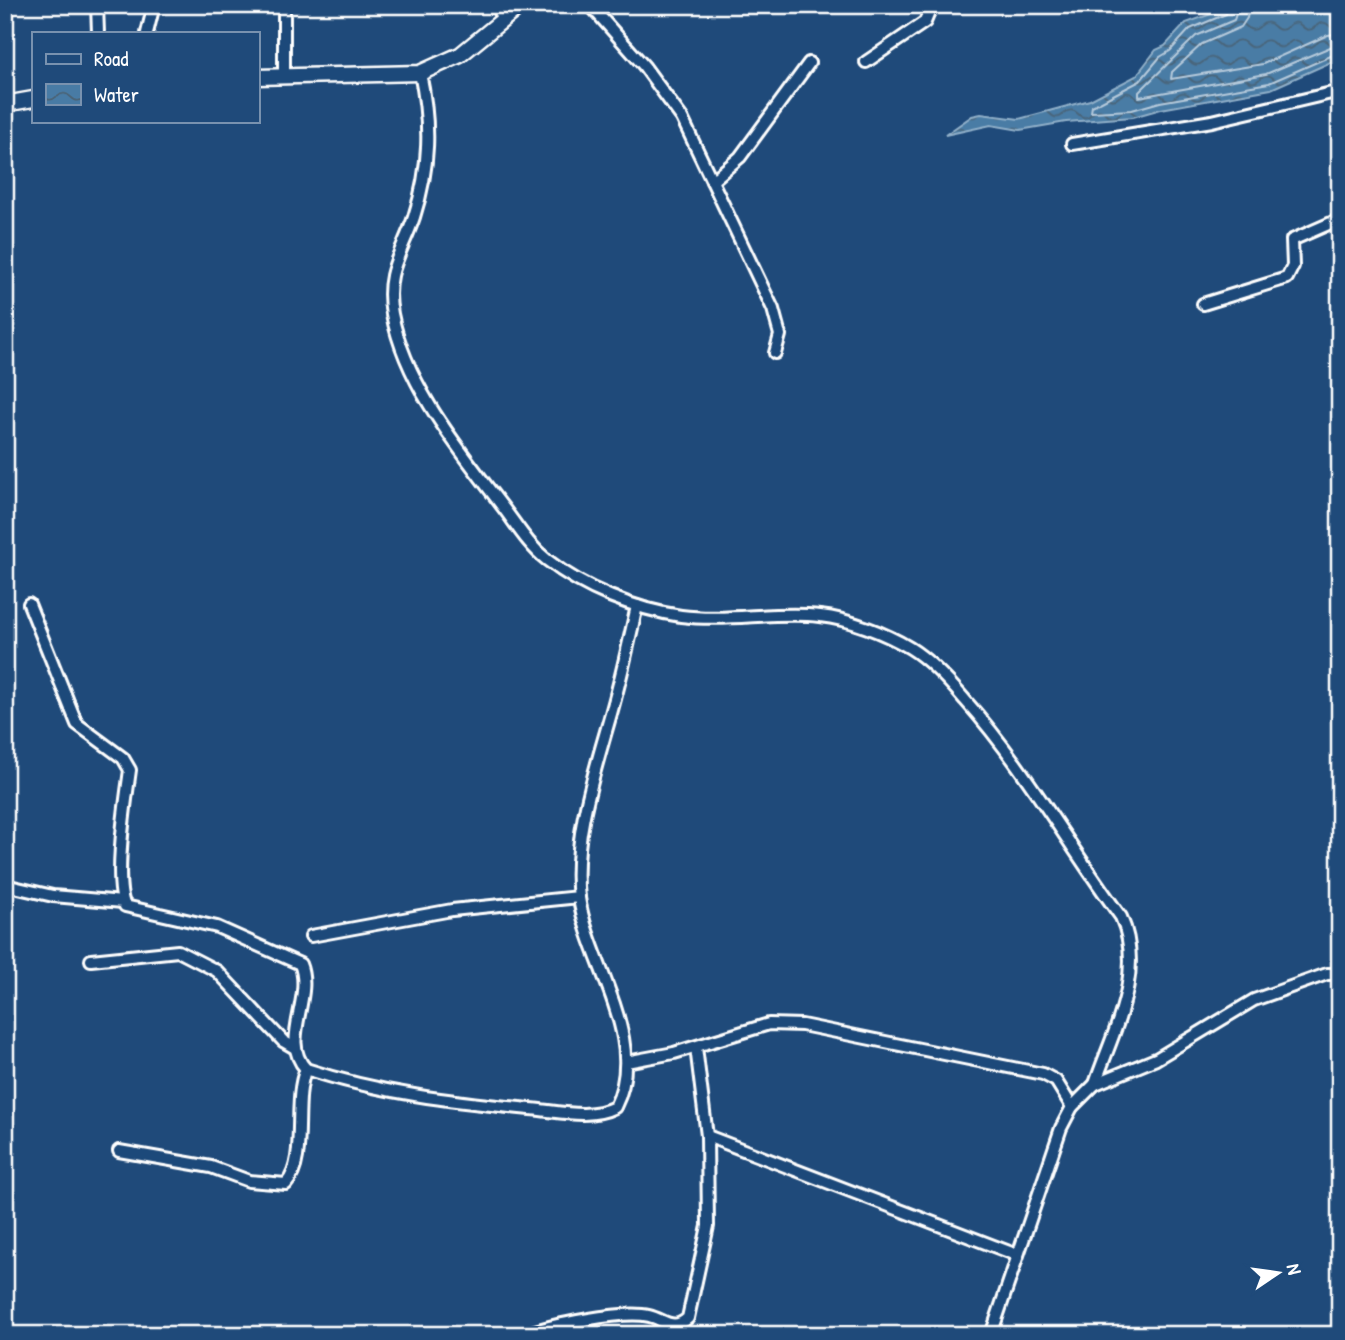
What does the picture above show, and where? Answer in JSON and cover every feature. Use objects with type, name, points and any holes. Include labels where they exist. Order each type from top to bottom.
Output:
[{"type":"street","points":[[97,5],[98,32]]},
{"type":"street","points":[[147,32],[154,5]]},
{"type":"street","points":[[284,5],[284,76]]},
{"type":"street","points":[[496,5],[503,20]]},
{"type":"street","points":[[259,77],[420,73],[460,55],[521,5]]},
{"type":"street","points":[[590,5],[644,66],[682,118],[773,309],[780,335],[775,353]]},
{"type":"street","points":[[866,62],[925,22],[932,5]]},
{"type":"street","points":[[712,181],[740,158],[809,63]]},
{"type":"street","points":[[420,73],[428,109],[429,149],[425,178],[413,220],[394,260],[390,282],[392,314],[406,355],[429,404],[521,533],[545,558],[563,571],[637,606],[716,619],[822,615],[876,631],[911,648],[945,677],[988,725],[1121,917],[1128,932],[1131,956],[1124,1001],[1094,1084],[1072,1108],[1017,1255],[991,1335]]},
{"type":"street","points":[[1072,144],[1212,121],[1340,91]]},
{"type":"street","points":[[5,104],[32,99]]},
{"type":"street","points":[[1203,304],[1287,278],[1293,266],[1292,240],[1340,219]]},
{"type":"street","points":[[29,604],[77,724],[123,758],[130,770],[124,811],[123,902]]},
{"type":"street","points":[[5,885],[53,896],[123,902],[131,909],[217,928],[300,964],[304,981],[295,1048],[297,1059],[306,1069],[374,1088],[441,1100],[589,1115],[615,1107],[622,1094],[626,1062],[620,1027],[579,897],[587,800],[637,606]]},
{"type":"street","points":[[310,936],[452,910],[579,897]]},
{"type":"street","points":[[91,960],[160,951],[180,952],[217,971],[276,1034],[295,1048]]},
{"type":"street","points":[[1094,1084],[1156,1059],[1254,1000],[1327,974],[1340,974]]},
{"type":"street","points":[[626,1062],[696,1047],[726,1035],[769,1024],[802,1025],[1043,1074],[1056,1081],[1072,1108]]},
{"type":"street","points":[[524,1335],[552,1326],[609,1318],[649,1316],[672,1326],[682,1324],[688,1318],[708,1226],[707,1136],[696,1047]]},
{"type":"street","points":[[119,1151],[211,1167],[249,1181],[286,1184],[293,1170],[300,1082],[306,1069]]},
{"type":"street","points":[[707,1136],[914,1218],[1017,1255]]},
{"type":"water","points":[[1236,5],[1340,5],[1340,58],[1271,89],[1161,109],[1133,117],[1066,122],[1020,130],[991,125],[945,135],[972,116],[981,114],[1019,119],[1090,100],[1136,76],[1156,50],[1165,46],[1186,23]]}]
